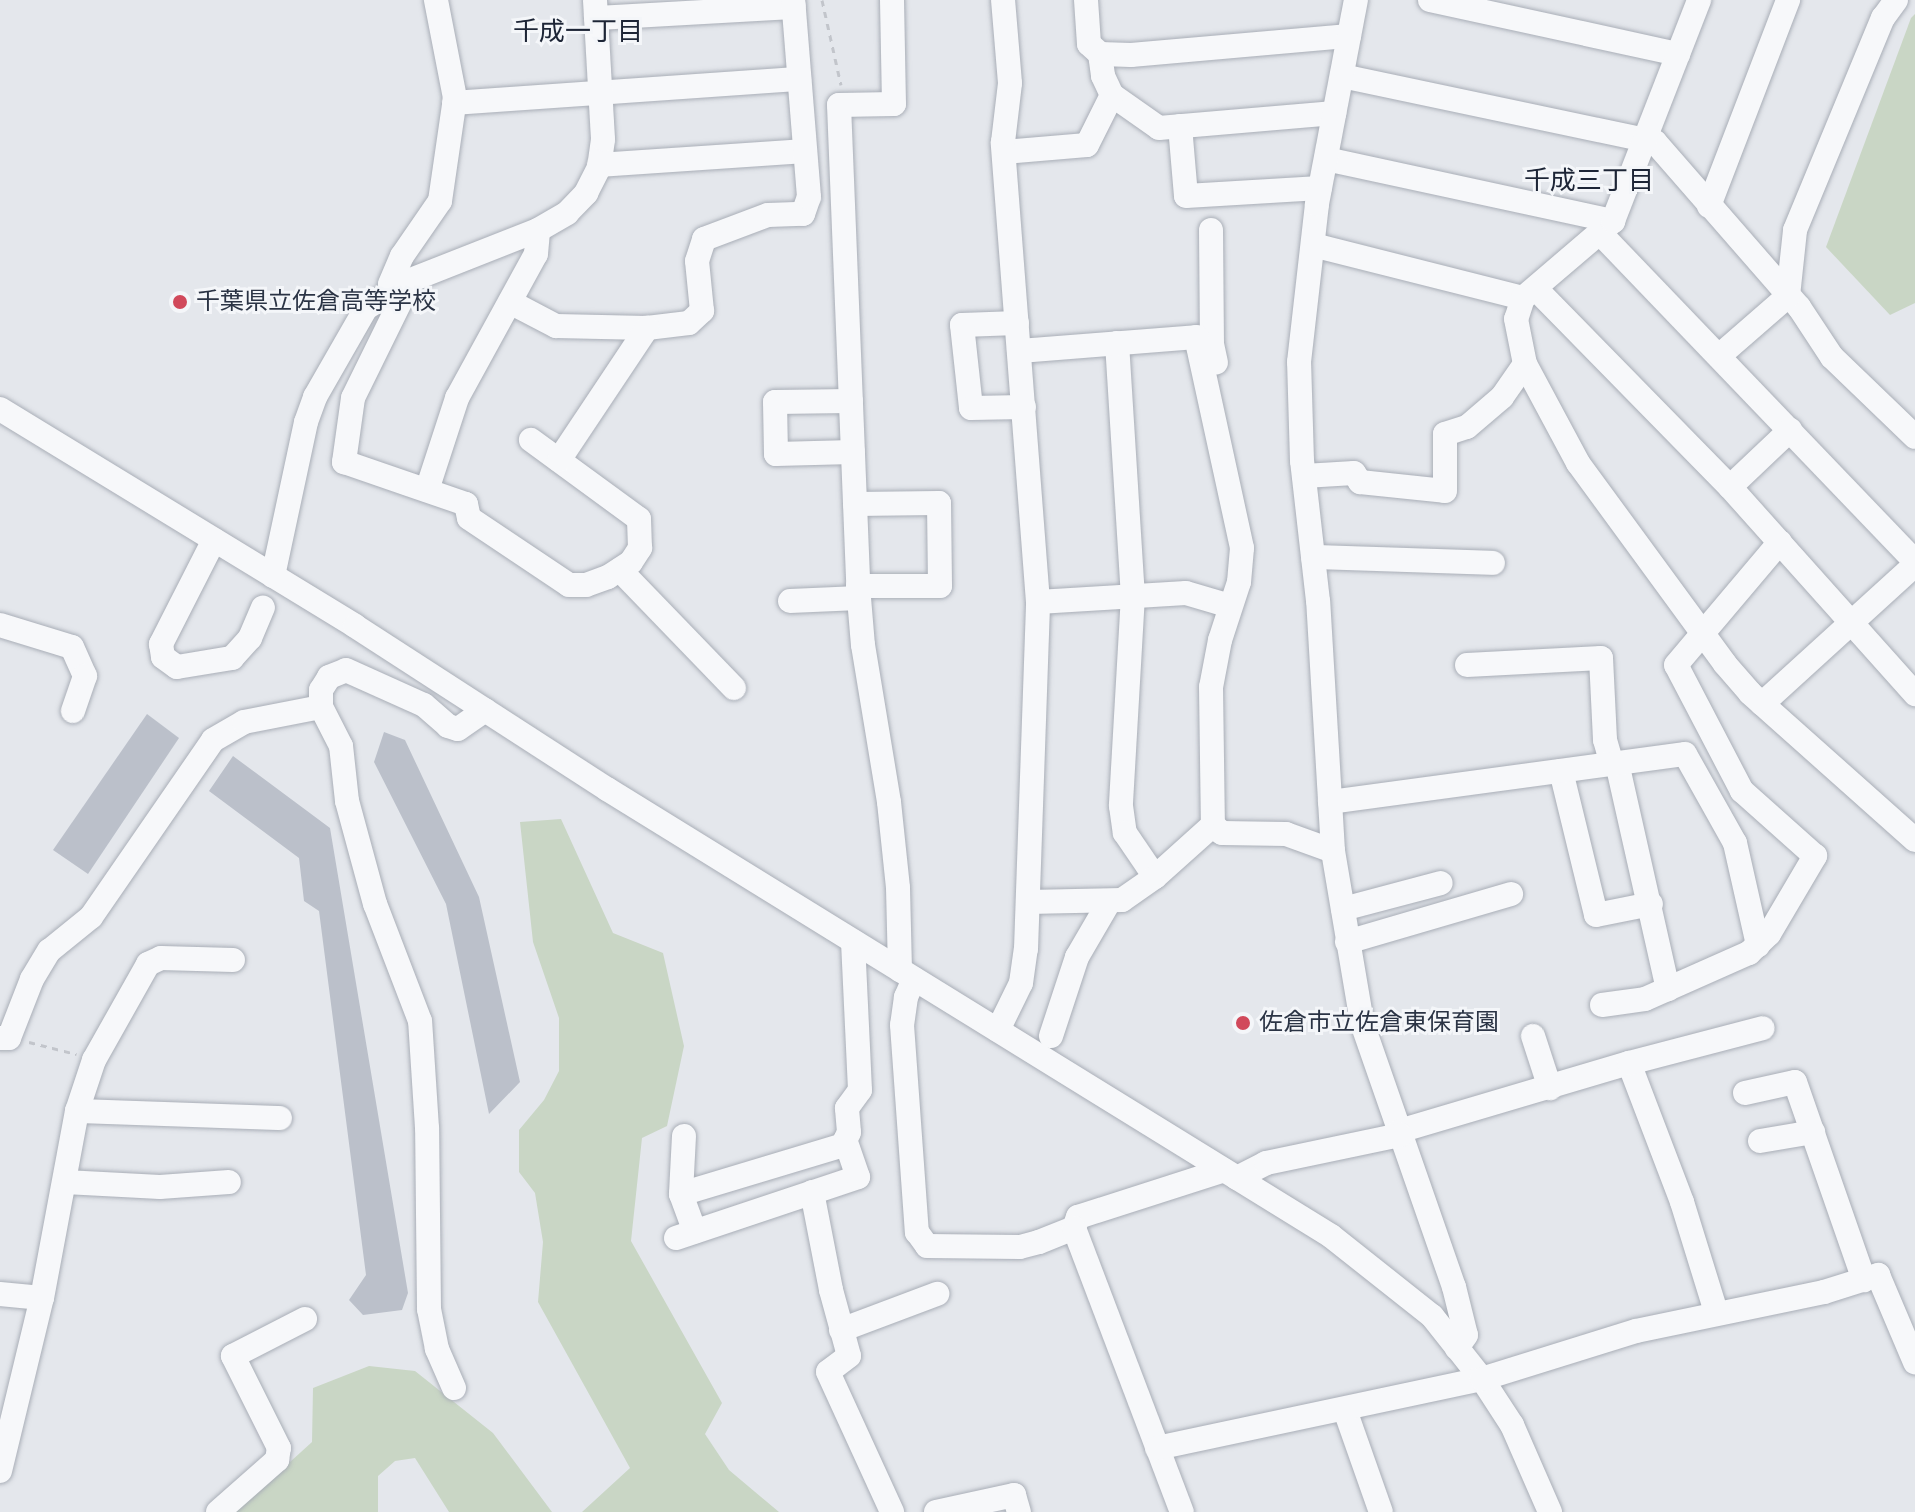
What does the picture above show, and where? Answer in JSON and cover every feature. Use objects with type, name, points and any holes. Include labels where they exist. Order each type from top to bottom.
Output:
[{"type":"street","points":[[403,284],[390,284],[402,256],[440,201],[454,103],[450,55],[436,0]]},
{"type":"street","points":[[892,0],[894,104],[839,105],[859,592],[878,749],[891,816],[907,974],[902,1025],[917,1232],[927,1246],[1020,1247],[1074,1228]]},
{"type":"street","points":[[998,1030],[1021,983],[1028,902],[1038,602],[1004,152],[1010,83],[1003,0]]},
{"type":"street","points":[[1086,0],[1089,44],[1100,54],[1103,76],[1112,95],[1159,128],[1334,113]]},
{"type":"street","points":[[1356,0],[1320,188],[1299,362],[1304,476],[1313,557],[1333,851],[1347,942],[1362,1023],[1454,1287],[1466,1335],[1457,1348]]},
{"type":"street","points":[[1430,0],[1678,54]]},
{"type":"street","points":[[1699,0],[1645,140],[1607,227],[1530,294],[1516,319],[1525,364],[1578,463],[1725,664],[1762,704],[1915,840]]},
{"type":"street","points":[[1709,206],[1788,0]]},
{"type":"street","points":[[1719,356],[1788,296],[1795,230],[1883,18],[1896,0]]},
{"type":"street","points":[[273,576],[306,422],[315,397],[366,308],[403,284],[538,230],[567,213],[586,193],[599,165],[603,139],[595,9],[793,4],[809,197],[803,214],[768,215],[704,239],[697,261],[702,311],[689,323],[647,328],[556,326],[510,302]]},
{"type":"street","points":[[1100,54],[1131,55],[1349,36]]},
{"type":"street","points":[[1342,76],[1655,142],[1788,296],[1832,357],[1915,437]]},
{"type":"street","points":[[454,103],[799,79]]},
{"type":"street","points":[[1004,152],[1087,145],[1112,95]]},
{"type":"street","points":[[1180,126],[1186,196],[1320,188]]},
{"type":"street","points":[[599,165],[805,151]]},
{"type":"street","points":[[1326,159],[1607,227],[1719,356],[1915,563],[1762,704]]},
{"type":"street","points":[[427,490],[457,398],[536,254],[538,230]]},
{"type":"street","points":[[1211,230],[1212,344],[1251,517],[1254,548],[1242,552]]},
{"type":"street","points":[[1313,245],[1530,294],[1730,487],[1915,694]]},
{"type":"street","points":[[403,284],[353,398],[344,462],[466,504],[469,518],[569,585],[586,585],[631,562],[640,548],[639,519],[531,440]]},
{"type":"street","points":[[1017,323],[962,325],[971,408],[1024,407]]},
{"type":"street","points":[[559,460],[647,328]]},
{"type":"street","points":[[1019,351],[1196,337],[1242,552],[1239,582],[1230,606],[1211,687],[1213,825],[1222,833],[1286,834],[1333,851]]},
{"type":"street","points":[[1117,343],[1133,595],[1121,806],[1125,833],[1155,877]]},
{"type":"street","points":[[1304,476],[1354,473],[1360,482],[1445,491],[1445,434],[1467,427],[1502,397],[1525,364]]},
{"type":"street","points":[[851,401],[775,402],[776,454],[853,452]]},
{"type":"street","points":[[0,409],[1331,1236],[1432,1316],[1482,1379],[1512,1425],[1550,1512]]},
{"type":"street","points":[[1730,487],[1790,430]]},
{"type":"street","points":[[790,601],[940,586],[939,503],[855,504]]},
{"type":"street","points":[[214,540],[161,644],[163,657],[177,667],[232,658],[250,638],[263,608]]},
{"type":"street","points":[[1602,1005],[1645,999],[1749,953],[1769,934],[1815,856],[1742,791],[1676,665],[1780,542]]},
{"type":"street","points":[[1313,557],[1493,563]]},
{"type":"street","points":[[620,570],[734,688]]},
{"type":"street","points":[[1038,602],[1186,593],[1230,606]]},
{"type":"street","points":[[0,625],[72,647],[85,676],[73,711]]},
{"type":"street","points":[[1467,665],[1601,658],[1605,740],[1651,904],[1668,989]]},
{"type":"street","points":[[454,1388],[437,1349],[429,1309],[427,1128],[420,1021],[375,904],[347,801],[341,746],[321,707],[321,690],[329,677],[346,670],[424,705],[448,726],[458,729],[485,710]]},
{"type":"street","points":[[5,1038],[32,979],[49,951],[91,917],[213,740],[244,722],[321,707]]},
{"type":"street","points":[[1330,802],[1685,754],[1735,843],[1758,945]]},
{"type":"street","points":[[1561,771],[1596,915],[1651,904]]},
{"type":"street","points":[[1028,902],[1122,900],[1155,877],[1213,825]]},
{"type":"street","points":[[1343,909],[1441,883]]},
{"type":"street","points":[[1347,942],[1511,894]]},
{"type":"street","points":[[1051,1036],[1077,957],[1109,902]]},
{"type":"street","points":[[681,1194],[843,1145],[849,1132],[847,1108],[860,1090],[853,941]]},
{"type":"street","points":[[0,1471],[42,1298],[77,1111],[94,1060],[148,964],[161,958],[233,960]]},
{"type":"street","points":[[1182,1512],[1074,1228],[1078,1217],[1266,1163],[1400,1133],[1629,1063],[1763,1028]]},
{"type":"street","points":[[1533,1036],[1550,1088]]},
{"type":"street","points":[[1629,1063],[1682,1202],[1716,1312]]},
{"type":"street","points":[[1745,1093],[1795,1082],[1864,1280]]},
{"type":"street","points":[[77,1111],[280,1118]]},
{"type":"street","points":[[1760,1141],[1813,1132]]},
{"type":"street","points":[[684,1136],[681,1194],[685,1235],[858,1177],[845,1140]]},
{"type":"street","points":[[65,1182],[160,1187],[229,1182]]},
{"type":"street","points":[[812,1192],[849,1356],[828,1372],[892,1512]]},
{"type":"street","points":[[1157,1448],[1482,1379],[1636,1331],[1824,1292],[1878,1275],[1915,1362]]},
{"type":"street","points":[[0,1294],[42,1298]]},
{"type":"street","points":[[841,1330],[937,1294]]},
{"type":"street","points":[[218,1512],[277,1460],[279,1448],[233,1356],[305,1319]]},
{"type":"street","points":[[1345,1410],[1381,1512]]},
{"type":"street","points":[[936,1512],[1014,1495],[1019,1512]]},
{"type":"path","points":[[822,0],[841,84],[841,105]]},
{"type":"path","points":[[5,1038],[94,1060]]},
{"type":"green space","points":[[1915,14],[1915,303],[1890,315],[1826,247]]},
{"type":"green space","points":[[561,819],[613,933],[663,953],[684,1046],[667,1126],[642,1138],[631,1241],[722,1403],[705,1434],[729,1470],[779,1512],[582,1512],[630,1468],[538,1302],[543,1242],[535,1193],[519,1172],[519,1130],[544,1100],[559,1071],[559,1018],[533,942],[520,822]]},
{"type":"green space","points":[[369,1366],[415,1371],[493,1433],[552,1512],[449,1512],[415,1458],[395,1461],[378,1476],[378,1512],[235,1512],[312,1442],[313,1388]]},
{"type":"building","points":[[147,714],[179,738],[88,874],[53,850]]},
{"type":"building","points":[[384,732],[405,740],[479,897],[520,1082],[489,1114],[446,904],[374,762]]},
{"type":"building","points":[[233,756],[330,828],[408,1293],[402,1310],[363,1315],[349,1300],[366,1275],[319,911],[304,901],[299,858],[209,791]]},
{"type":"place","name":"千葉県立佐倉高等学校","points":[[180,302]]},
{"type":"place","name":"佐倉市立佐倉東保育園","points":[[1243,1023]]},
{"type":"district","name":"千成一丁目","points":[[578,32]]},
{"type":"district","name":"千成三丁目","points":[[1589,181]]}]
